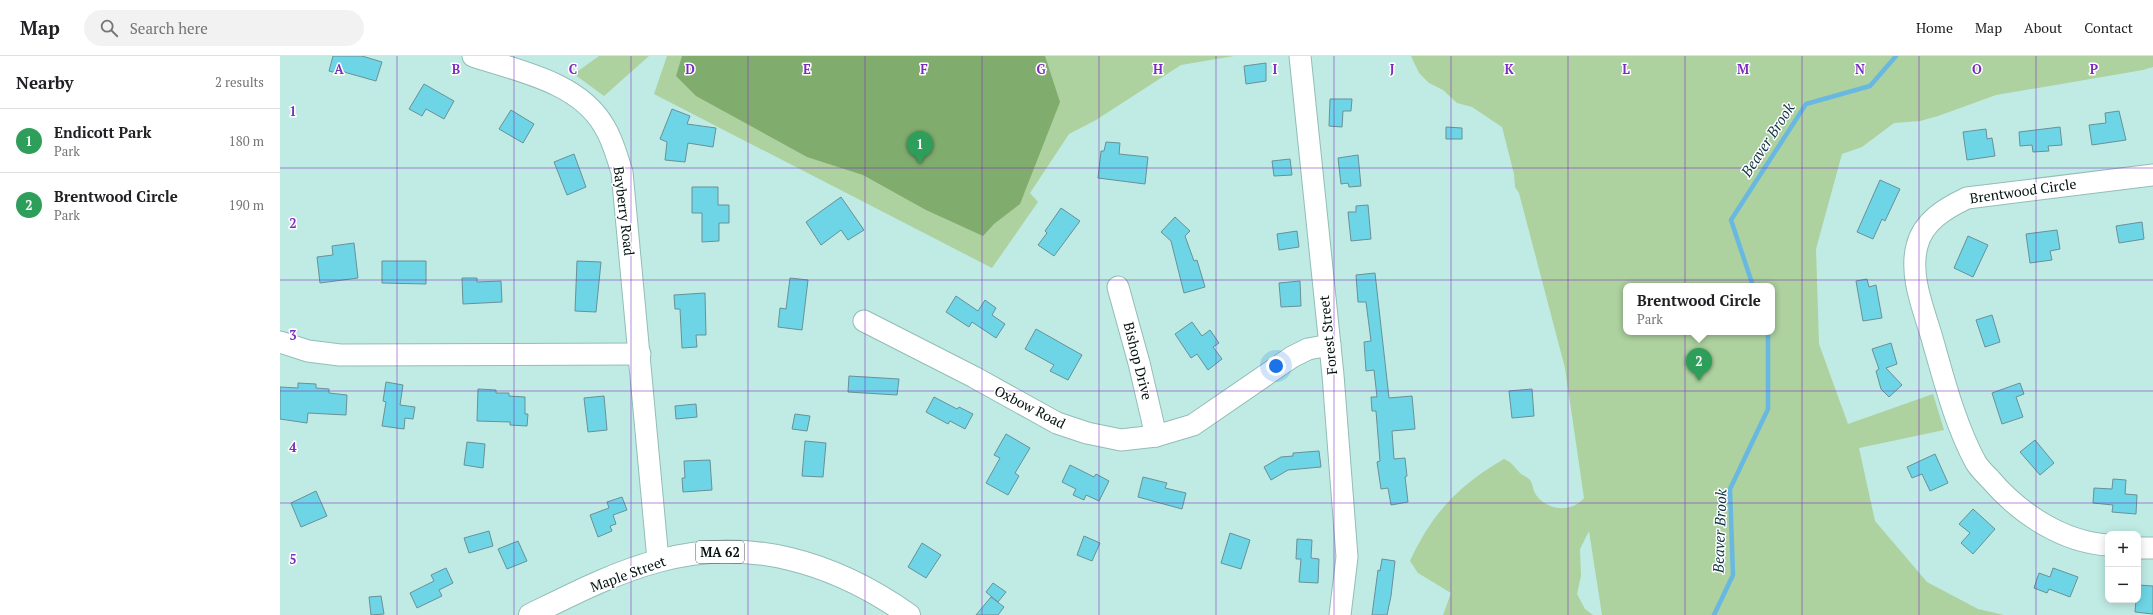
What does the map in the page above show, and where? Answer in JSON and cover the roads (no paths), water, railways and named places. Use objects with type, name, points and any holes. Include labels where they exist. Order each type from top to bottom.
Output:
[{"type":"main road","name":"Maple Street","points":[[530,615],[602,581],[658,560],[695,553],[742,550],[781,557],[820,567],[856,582],[909,615]]},
{"type":"street","name":"Bayberry Road","points":[[473,56],[547,80],[572,94],[591,109],[604,126],[622,172],[658,560]]},
{"type":"street","name":"Forest Street","points":[[1300,56],[1330,345],[1348,557],[1340,615]]},
{"type":"street","name":"Brentwood Circle","points":[[2105,545],[2072,537],[2048,526],[2020,509],[1977,464],[1962,434],[1948,397],[1917,287],[1916,246],[1922,232],[1934,218],[1948,207],[1967,198],[2153,175]]},
{"type":"street","name":"Bishop Drive","points":[[1118,287],[1139,363],[1156,436]]},
{"type":"street","name":"Oxbow Road","points":[[864,320],[974,377],[1057,423],[1087,433],[1120,440],[1156,436],[1193,425],[1292,357],[1308,350],[1330,345]]},
{"type":"street","points":[[280,342],[308,350],[340,355],[640,354]]},
{"type":"street","points":[[2141,548],[2153,548]]},
{"type":"waterway","name":"Beaver Brook","points":[[1752,283],[1731,220],[1806,104],[1870,86],[1896,56]]},
{"type":"waterway","name":"Beaver Brook","points":[[1714,615],[1733,575],[1730,489],[1768,409],[1768,335]]},
{"type":"place","name":"Endicott Park","points":[[920,164]]},
{"type":"place","name":"Brentwood Circle","points":[[1699,381]]}]
